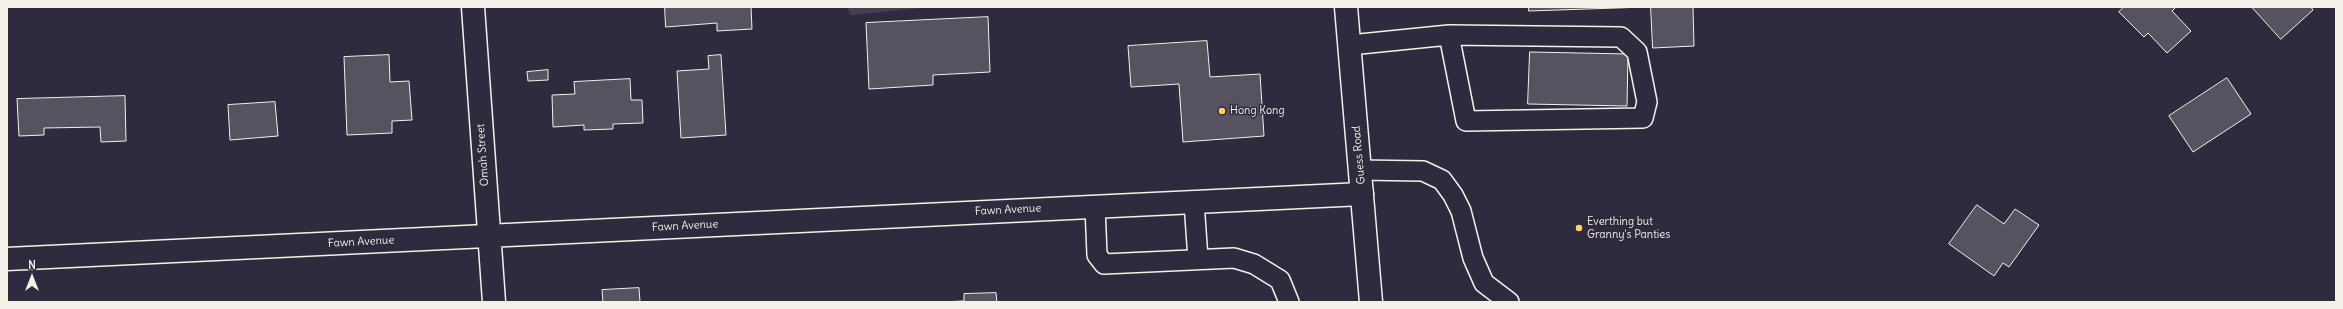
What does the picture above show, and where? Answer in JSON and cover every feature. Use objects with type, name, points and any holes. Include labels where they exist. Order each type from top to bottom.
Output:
[{"type":"street","name":"Omah Street","points":[[473,7],[494,302]]},
{"type":"street","name":"Guess Road","points":[[1346,7],[1371,302]]},
{"type":"street","name":"Fawn Avenue","points":[[7,259],[1362,194]]},
{"type":"lane","points":[[1350,45],[1449,35],[1621,37],[1637,52],[1647,102],[1643,118],[1466,121],[1449,35]]},
{"type":"lane","points":[[1360,170],[1424,171],[1442,180],[1454,195],[1461,211],[1473,258],[1484,283],[1509,302]]},
{"type":"lane","points":[[1194,202],[1198,259]]},
{"type":"lane","points":[[1095,206],[1097,255],[1104,264],[1234,258],[1254,264],[1280,280],[1289,302]]},
{"type":"shaded area","points":[[847,7],[931,7],[851,15]]},
{"type":"building","points":[[665,7],[751,7],[752,29],[717,31],[717,23],[666,27]]},
{"type":"building","points":[[1529,7],[1645,7],[1529,11]]},
{"type":"building","points":[[1651,7],[1693,7],[1694,46],[1653,48]]},
{"type":"building","points":[[2124,7],[2176,7],[2172,11],[2191,31],[2167,53],[2148,33],[2144,37],[2119,12]]},
{"type":"building","points":[[2252,7],[2311,7],[2313,10],[2281,39]]},
{"type":"building","points":[[988,17],[990,72],[933,75],[933,85],[869,89],[866,23]]},
{"type":"building","name":"Hong Kong","points":[[1207,41],[1210,77],[1260,74],[1264,136],[1183,142],[1179,84],[1131,87],[1128,46]]},
{"type":"building","points":[[1530,52],[1628,54],[1627,106],[1528,104]]},
{"type":"building","points":[[389,55],[390,82],[409,81],[412,120],[392,121],[392,133],[347,135],[344,57]]},
{"type":"building","points":[[721,55],[726,135],[681,138],[677,71],[709,69],[708,56]]},
{"type":"building","points":[[548,70],[548,80],[528,81],[527,72]]},
{"type":"building","points":[[2227,78],[2251,114],[2193,152],[2169,116]]},
{"type":"building","points":[[630,79],[631,100],[642,100],[643,123],[613,124],[613,129],[584,130],[584,125],[553,127],[552,95],[575,94],[574,82]]},
{"type":"building","points":[[125,96],[126,141],[101,142],[100,127],[44,128],[44,135],[19,136],[17,99]]},
{"type":"building","points":[[275,102],[278,136],[230,140],[228,105]]},
{"type":"building","points":[[1977,205],[2004,224],[2015,209],[2039,225],[2009,267],[2003,263],[1994,276],[1949,244]]},
{"type":"building","points":[[639,288],[640,302],[603,302],[602,290]]},
{"type":"building","points":[[996,293],[997,302],[937,302],[964,301],[964,294]]},
{"type":"place","name":"Hong Kong","points":[[1222,111]]},
{"type":"place","name":"Everthing but Granny's Panties","points":[[1579,228]]}]
